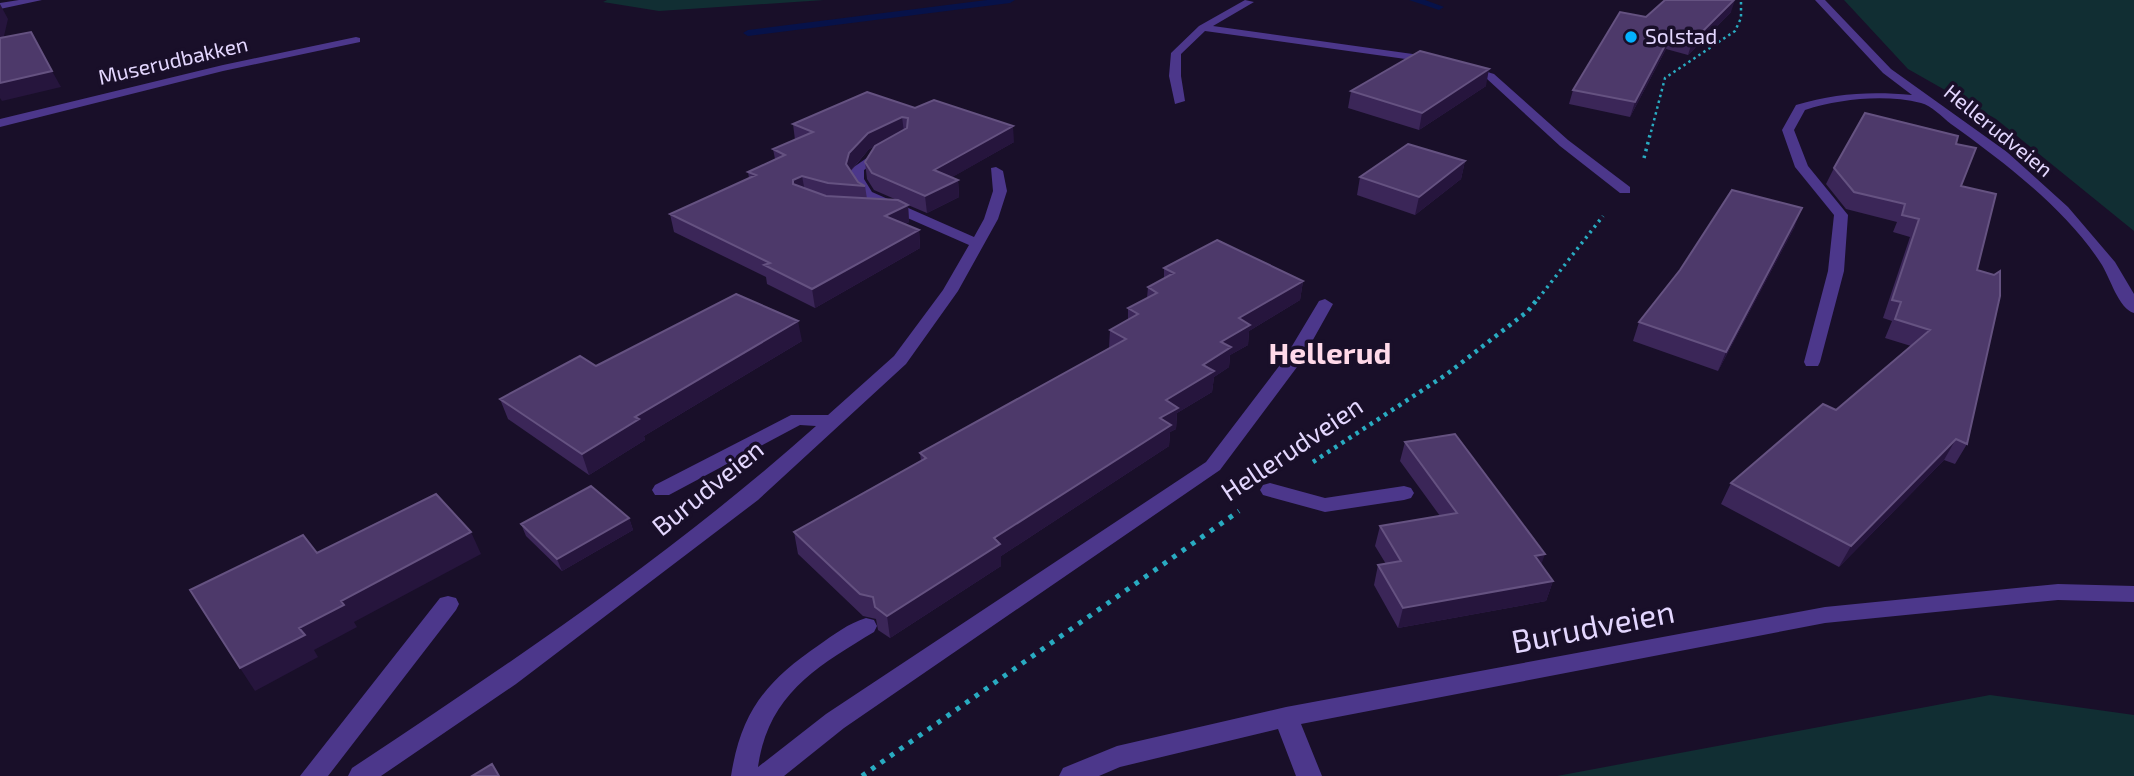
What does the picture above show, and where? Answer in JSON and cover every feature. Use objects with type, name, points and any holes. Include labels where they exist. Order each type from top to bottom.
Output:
[{"type":"street","points":[[0,6],[37,0]]},
{"type":"street","name":"Hellerudveien","points":[[1820,0],[1887,71],[2002,155],[2063,210],[2108,262],[2134,308]]},
{"type":"street","points":[[1179,102],[1175,76],[1176,53],[1203,28],[1249,2]]},
{"type":"street","points":[[1203,28],[1441,61],[1490,76],[1564,143],[1625,190]]},
{"type":"street","name":"Muserudbakken","points":[[0,122],[223,68],[356,40]]},
{"type":"street","points":[[1812,362],[1836,271],[1841,215],[1802,167],[1788,130],[1800,108],[1820,100],[1848,95],[1930,100]]},
{"type":"street","points":[[892,145],[872,156],[859,169],[857,179],[867,195],[978,244]]},
{"type":"street","name":"Burudveien","points":[[361,776],[508,677],[751,495],[900,360],[950,291],[991,219],[1000,191],[996,170]]},
{"type":"street","points":[[866,211],[902,212]]},
{"type":"street","points":[[765,776],[835,721],[1213,466],[1291,363],[1325,304]]},
{"type":"street","points":[[662,489],[797,419],[831,421]]},
{"type":"street","points":[[1270,490],[1325,505],[1404,492]]},
{"type":"street","name":"Burudveien","points":[[1072,776],[1117,757],[1286,717],[1825,615],[2058,592],[2134,594]]},
{"type":"street","points":[[313,776],[448,604]]},
{"type":"street","points":[[744,776],[752,731],[768,703],[803,670],[866,626]]},
{"type":"street","points":[[1286,717],[1309,776]]},
{"type":"path","name":"Hellerudveien","points":[[862,776],[1270,490],[1447,374],[1528,311],[1642,168],[1665,78],[1735,31],[1741,18],[1741,0]]},
{"type":"green space","points":[[824,0],[659,11],[603,2]]},
{"type":"green space","points":[[1844,0],[2134,0],[2134,231],[1996,119],[1908,69]]},
{"type":"green space","points":[[1990,695],[2134,715],[2134,776],[1557,776]]},
{"type":"building","points":[[1665,0],[1734,0],[1692,42],[1670,36],[1635,102],[1573,90],[1620,12],[1646,17]]},
{"type":"building","points":[[31,32],[52,71],[0,83],[0,38]]},
{"type":"building","points":[[1420,51],[1489,69],[1422,113],[1351,91]]},
{"type":"building","points":[[867,92],[915,108],[934,100],[1013,126],[934,170],[958,180],[925,196],[872,173],[865,162],[875,146],[907,128],[908,118],[902,117],[868,133],[849,153],[846,164],[858,182],[865,186],[828,183],[802,176],[793,180],[793,184],[826,196],[898,200],[908,205],[885,216],[919,230],[812,289],[764,265],[770,263],[670,214],[756,175],[748,172],[785,155],[773,149],[813,132],[793,124]]},
{"type":"building","points":[[1865,113],[1958,136],[1956,144],[1976,148],[1961,186],[1996,194],[1977,270],[1994,275],[2000,271],[2000,296],[1967,444],[1956,439],[1851,546],[1731,483],[1823,404],[1836,410],[1930,330],[1895,319],[1901,302],[1892,300],[1919,219],[1902,215],[1905,204],[1854,192],[1834,168]]},
{"type":"building","points":[[1408,144],[1465,161],[1419,197],[1360,177]]},
{"type":"building","points":[[1732,190],[1802,208],[1726,352],[1639,322],[1680,270]]},
{"type":"building","points":[[1217,240],[1303,281],[1239,318],[1250,325],[1221,342],[1231,347],[1203,365],[1214,371],[1166,400],[1178,408],[1160,418],[1171,425],[994,538],[1000,544],[887,616],[875,607],[873,597],[860,594],[794,532],[926,458],[920,453],[1126,339],[1110,330],[1138,314],[1128,308],[1157,293],[1148,287],[1174,273],[1164,268]]},
{"type":"building","points":[[736,294],[798,321],[635,417],[639,419],[582,454],[500,399],[580,356],[596,366]]},
{"type":"building","points":[[1455,434],[1545,554],[1535,556],[1553,581],[1403,608],[1378,565],[1401,561],[1380,526],[1457,513],[1405,442]]},
{"type":"building","points":[[591,486],[629,518],[557,559],[521,524]]},
{"type":"building","points":[[436,494],[471,532],[341,601],[344,605],[299,628],[305,635],[240,668],[190,590],[303,535],[317,553]]},
{"type":"building","points":[[492,764],[499,776],[472,776]]},
{"type":"waterway","points":[[748,33],[1010,0]]},
{"type":"waterway","points":[[1414,0],[1439,7]]},
{"type":"place","name":"Solstad","points":[[1631,37]]},
{"type":"district","name":"Hellerud","points":[[1330,354]]}]
